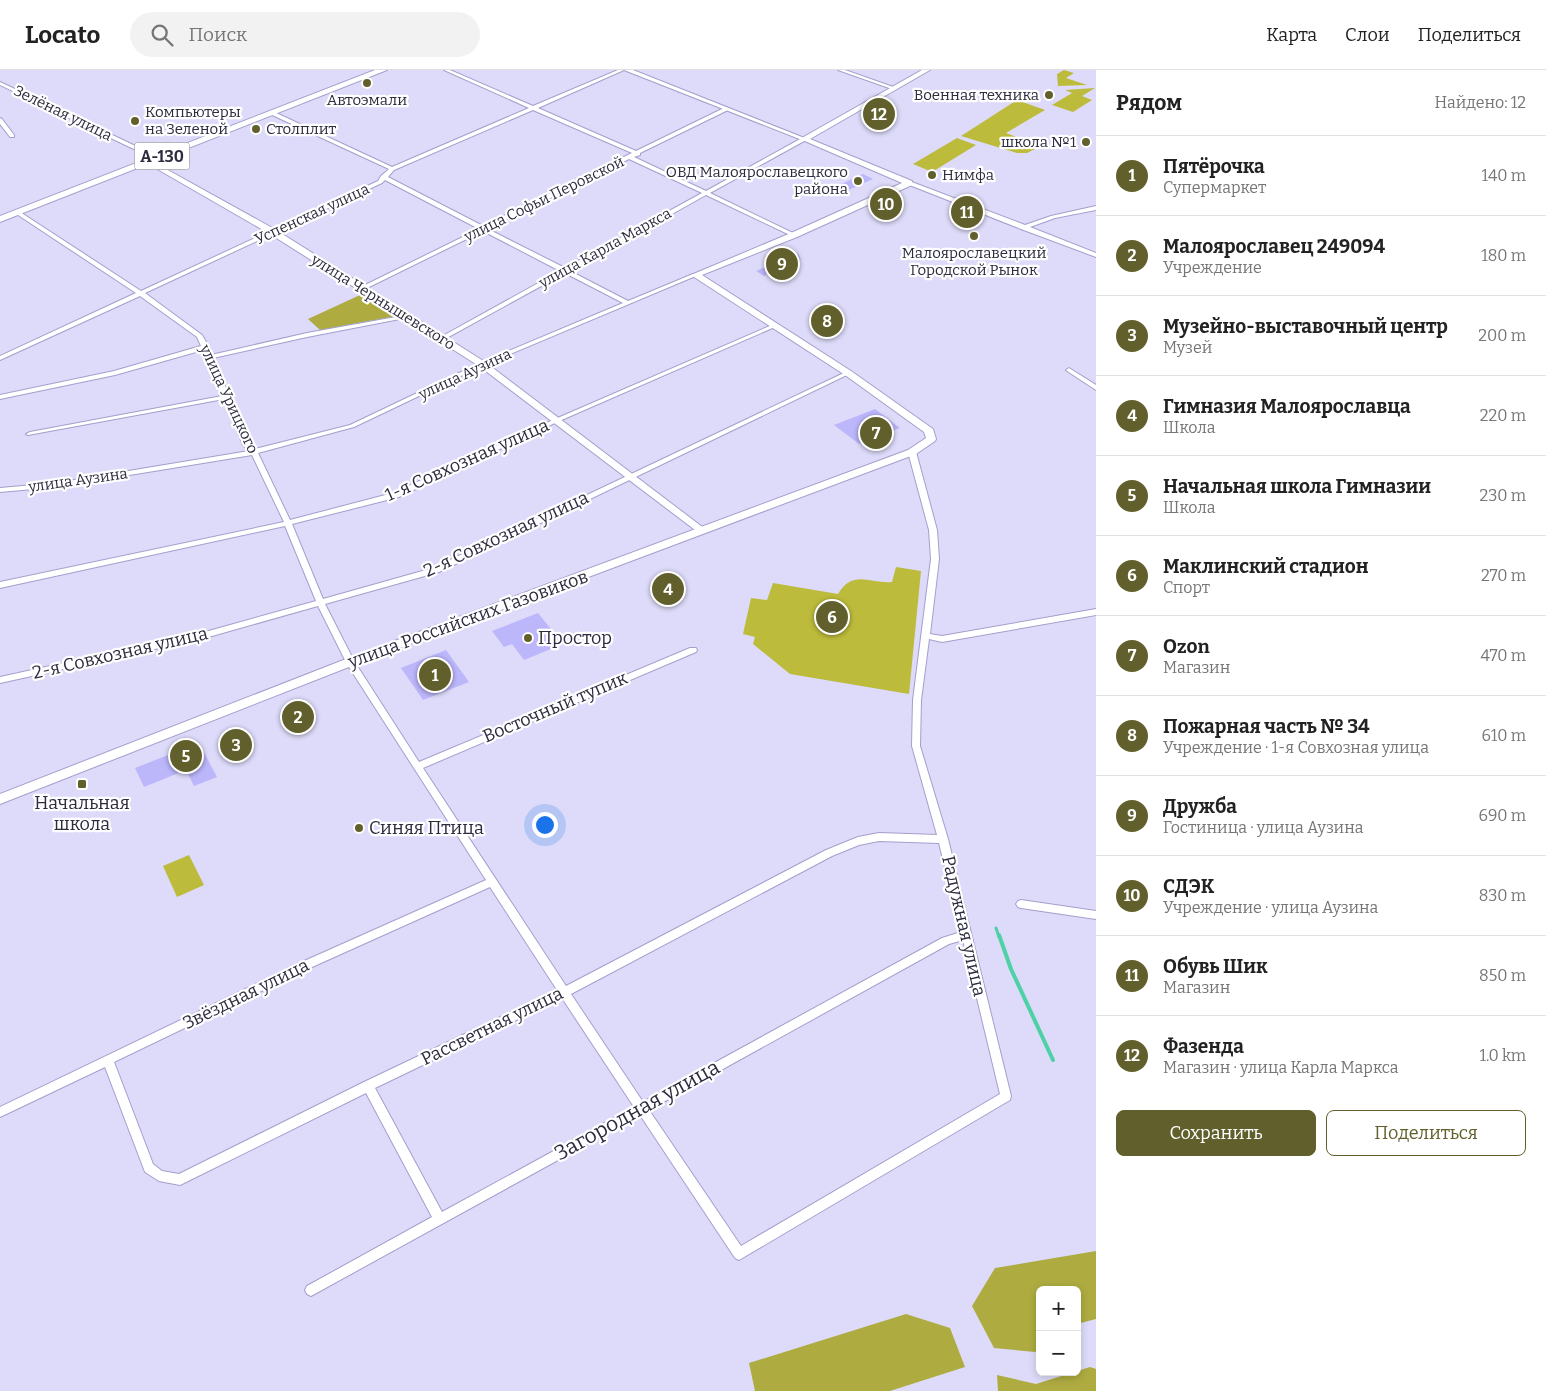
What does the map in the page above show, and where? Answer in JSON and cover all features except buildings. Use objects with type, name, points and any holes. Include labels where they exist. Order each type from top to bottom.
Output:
[{"type":"main road","name":"А-130","points":[[0,219],[382,70]]},
{"type":"main road","name":"улица Карла Маркса","points":[[804,139],[927,70]]},
{"type":"main road","points":[[804,139],[909,183]]},
{"type":"main road","name":"улица Аузина","points":[[694,275],[794,235],[909,183]]},
{"type":"main road","points":[[694,275],[848,373]]},
{"type":"main road","name":"улица Российских Газовиков","points":[[0,798],[350,662],[912,452],[927,444],[931,435],[929,431],[848,373]]},
{"type":"street","points":[[446,70],[638,154]]},
{"type":"street","name":"Успенская улица","points":[[0,358],[380,182],[392,169],[622,70]]},
{"type":"street","points":[[627,70],[804,139]]},
{"type":"street","points":[[840,70],[894,88]]},
{"type":"street","name":"Зелёная улица","points":[[0,83],[142,151],[151,160]]},
{"type":"street","name":"улица Софьи Перовской","points":[[361,289],[726,109]]},
{"type":"street","points":[[272,113],[392,169]]},
{"type":"street","points":[[0,120],[12,136]]},
{"type":"street","name":"улица Карла Маркса","points":[[441,339],[804,139]]},
{"type":"street","points":[[630,157],[794,235]]},
{"type":"street","name":"улица Чернышевского","points":[[151,160],[154,165],[272,232],[482,364],[702,531]]},
{"type":"street","points":[[383,178],[626,302]]},
{"type":"street","points":[[909,183],[1096,255]]},
{"type":"street","points":[[1023,228],[1052,217],[1096,208]]},
{"type":"street","name":"улица Урицкого","points":[[18,213],[140,293],[200,336],[247,445],[254,452],[288,523],[321,603],[350,662]]},
{"type":"street","name":"улица Аузина","points":[[0,490],[56,485],[254,452],[352,426],[482,364],[694,275]]},
{"type":"street","points":[[210,357],[307,334],[405,316]]},
{"type":"street","name":"1-я Совхозная улица","points":[[0,585],[288,523],[396,495],[555,421],[774,326]]},
{"type":"street","points":[[0,397],[115,373],[206,347]]},
{"type":"street","points":[[1069,370],[1096,388]]},
{"type":"street","name":"2-я Совхозная улица","points":[[0,680],[205,635],[436,570],[848,373]]},
{"type":"street","points":[[30,434],[226,397]]},
{"type":"street","name":"Радужная улица","points":[[739,1254],[1006,1096],[943,839],[916,746],[917,700],[935,559],[933,530],[912,452]]},
{"type":"street","points":[[926,636],[942,639],[1096,612]]},
{"type":"street","name":"Восточный тупик","points":[[418,766],[693,650]]},
{"type":"street","points":[[350,662],[640,1108],[739,1254]]},
{"type":"street","name":"Рассветная улица","points":[[108,1061],[149,1168],[159,1176],[180,1180],[368,1086],[564,992],[829,853],[858,841],[879,837],[943,839]]},
{"type":"street","name":"Звёздная улица","points":[[0,1112],[297,969],[493,880]]},
{"type":"street","points":[[1021,904],[1096,915]]},
{"type":"street","name":"Загородная улица","points":[[311,1290],[946,941],[966,935]]},
{"type":"street","points":[[368,1086],[439,1218]]},
{"type":"shaded area","points":[[1064,70],[1074,73],[1066,78],[1087,85],[1058,86],[1057,74]]},
{"type":"shaded area","points":[[1095,88],[1082,96],[1092,100],[1073,112],[1052,105],[1072,93],[1065,90]]},
{"type":"shaded area","points":[[1017,100],[1045,110],[1006,133],[1041,146],[1027,153],[1017,153],[961,136]]},
{"type":"shaded area","points":[[957,138],[976,145],[932,172],[913,164]]},
{"type":"shaded area","points":[[360,295],[397,316],[320,330],[308,319]]},
{"type":"shaded area","points":[[896,567],[921,571],[909,694],[790,674],[753,644],[755,637],[743,634],[751,598],[767,600],[773,583],[838,594],[844,586],[856,580],[892,582]]},
{"type":"shaded area","points":[[189,855],[204,885],[177,897],[163,866]]},
{"type":"shaded area","points":[[1096,1251],[1096,1319],[1081,1323],[1081,1286],[1036,1286],[1036,1351],[994,1348],[972,1306],[995,1268]]},
{"type":"shaded area","points":[[906,1314],[950,1328],[965,1367],[890,1391],[755,1391],[749,1363]]},
{"type":"shaded area","points":[[1090,1367],[1096,1369],[1096,1391],[998,1391],[997,1375],[1036,1384],[1061,1376],[1081,1376],[1081,1370]]},
{"type":"waterway","points":[[996,928],[999,937]]},
{"type":"waterway","points":[[999,935],[1011,969],[1053,1060]]},
{"type":"place","name":"Автоэмали","points":[[367,83]]},
{"type":"place","name":"Военная техника","points":[[1049,95]]},
{"type":"place","name":"Фазенда","points":[[879,114]]},
{"type":"place","name":"Компьютеры на Зеленой","points":[[135,121]]},
{"type":"place","name":"Столплит","points":[[256,129]]},
{"type":"place","name":"школа №1","points":[[1086,142]]},
{"type":"place","name":"Нимфа","points":[[932,175]]},
{"type":"place","name":"ОВД Малоярославецкого района","points":[[858,181]]},
{"type":"place","name":"СДЭК","points":[[886,204]]},
{"type":"place","name":"Обувь Шик","points":[[967,212]]},
{"type":"place","name":"Малоярославецкий Городской Рынок","points":[[974,236]]},
{"type":"place","name":"Дружба","points":[[782,264]]},
{"type":"place","name":"Пожарная часть № 34","points":[[827,321]]},
{"type":"place","name":"Ozon","points":[[876,433]]},
{"type":"place","name":"Гимназия Малоярославца","points":[[668,589]]},
{"type":"place","name":"Маклинский стадион","points":[[832,617]]},
{"type":"place","name":"Простор","points":[[528,638]]},
{"type":"place","name":"Пятёрочка","points":[[435,675]]},
{"type":"place","name":"Малоярославец 249094","points":[[298,717]]},
{"type":"place","name":"Музейно-выставочный центр","points":[[236,745]]},
{"type":"place","name":"Начальная школа Гимназии","points":[[186,756]]},
{"type":"place","name":"Начальная школа","points":[[82,784]]},
{"type":"place","name":"Синяя Птица","points":[[359,828]]}]
